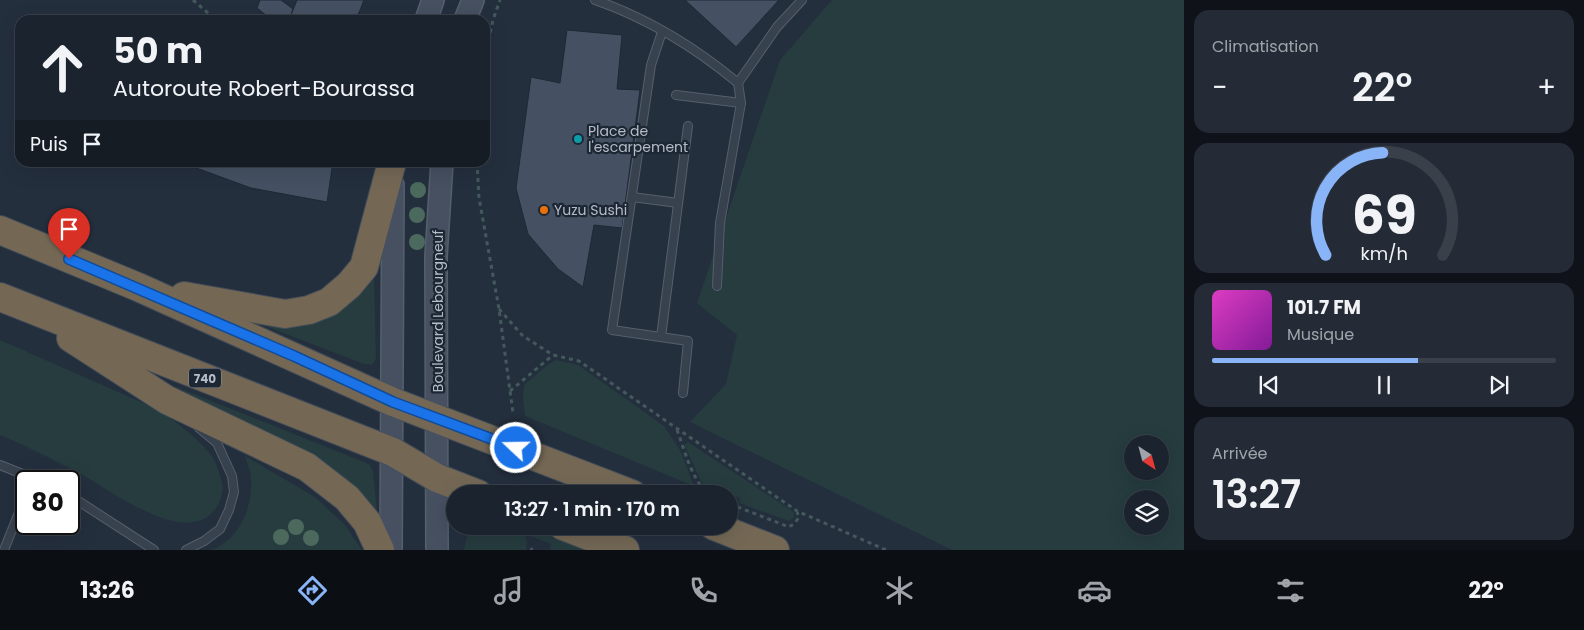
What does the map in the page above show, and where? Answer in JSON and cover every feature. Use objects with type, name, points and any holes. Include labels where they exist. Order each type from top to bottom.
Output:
[{"type":"highway","points":[[138,288],[285,314],[309,310],[329,302],[364,267],[392,167]]},
{"type":"highway","points":[[0,230],[138,288],[393,402],[437,417],[609,485]]},
{"type":"highway","points":[[8,300],[167,400],[307,467],[347,498],[367,522],[380,550]]},
{"type":"highway","name":"740","points":[[8,300],[393,452]]},
{"type":"highway","points":[[393,452],[437,478],[455,485]]},
{"type":"highway","points":[[586,535],[625,550]]},
{"type":"highway","points":[[737,535],[775,550]]},
{"type":"main road","points":[[428,15],[433,0]]},
{"type":"main road","points":[[467,15],[473,0]]},
{"type":"main road","points":[[391,550],[393,167]]},
{"type":"main road","name":"Boulevard Lebourgneuf","points":[[437,550],[436,257],[442,167]]},
{"type":"lane","points":[[595,0],[616,7],[662,32],[717,65],[738,83]]},
{"type":"lane","points":[[717,286],[720,223],[740,104],[738,83],[777,27],[802,0]]},
{"type":"lane","points":[[662,32],[651,65],[612,330],[688,341],[683,393]]},
{"type":"lane","points":[[676,95],[740,104]]},
{"type":"lane","points":[[660,337],[688,126]]},
{"type":"lane","points":[[632,197],[678,203]]},
{"type":"lane","points":[[167,400],[188,418]]},
{"type":"lane","points":[[186,550],[204,541],[220,529],[229,510],[234,492],[232,476],[216,443],[195,425]]},
{"type":"lane","points":[[0,465],[15,471]]},
{"type":"lane","points":[[80,502],[154,550]]},
{"type":"lane","points":[[4,550],[15,522]]},
{"type":"path","points":[[193,0],[210,15]]},
{"type":"path","points":[[490,30],[500,0]]},
{"type":"path","points":[[476,167],[479,198],[499,309],[513,413]]},
{"type":"path","points":[[499,309],[523,336],[553,355],[579,361],[676,430],[797,511],[886,550]]},
{"type":"path","points":[[510,391],[553,355]]},
{"type":"path","points":[[676,430],[700,485]]},
{"type":"path","points":[[738,507],[789,527],[799,518],[797,511]]},
{"type":"green space","points":[[832,0],[1184,0],[1184,550],[952,550],[690,422],[726,384],[737,335],[697,303],[780,60]]},
{"type":"green space","points":[[374,276],[376,359],[372,365],[364,364],[260,324],[286,325],[363,289]]},
{"type":"green space","points":[[0,340],[159,410],[202,444],[213,458],[223,487],[221,498],[216,508],[203,519],[187,523],[168,520],[129,503],[80,474],[80,470],[73,470],[0,435]]},
{"type":"green space","points":[[556,360],[578,365],[664,426],[680,450],[694,485],[525,416],[524,385]]},
{"type":"green space","points":[[159,380],[369,464],[373,471],[378,523],[367,519]]},
{"type":"green space","points":[[688,442],[791,510],[794,513],[794,517],[789,521],[739,503],[738,485],[704,485],[685,444]]},
{"type":"green space","points":[[245,456],[315,497],[345,525],[362,550],[211,550],[229,539],[247,512],[250,501],[251,479]]},
{"type":"green space","points":[[467,535],[525,535],[527,542],[526,550],[464,550]]},
{"type":"green space","points":[[528,535],[556,535],[593,550],[550,550],[551,544]]},
{"type":"building","points":[[260,0],[281,0],[293,9],[291,15],[266,15],[257,8]]},
{"type":"building","points":[[297,0],[364,0],[358,15],[291,15]]},
{"type":"building","points":[[685,0],[779,0],[736,47]]},
{"type":"building","name":"Place de l'escarpement","points":[[567,30],[622,35],[617,89],[640,90],[622,228],[594,225],[583,287],[558,269],[528,234],[516,188],[531,77],[560,83]]},
{"type":"building","points":[[194,167],[332,167],[327,202],[251,188]]},
{"type":"place","name":"Place de l'escarpement","points":[[578,139]]},
{"type":"place","name":"Yuzu Sushi","points":[[544,210]]},
{"type":"route","points":[[69,259],[294,356],[393,402],[516,448]]}]
